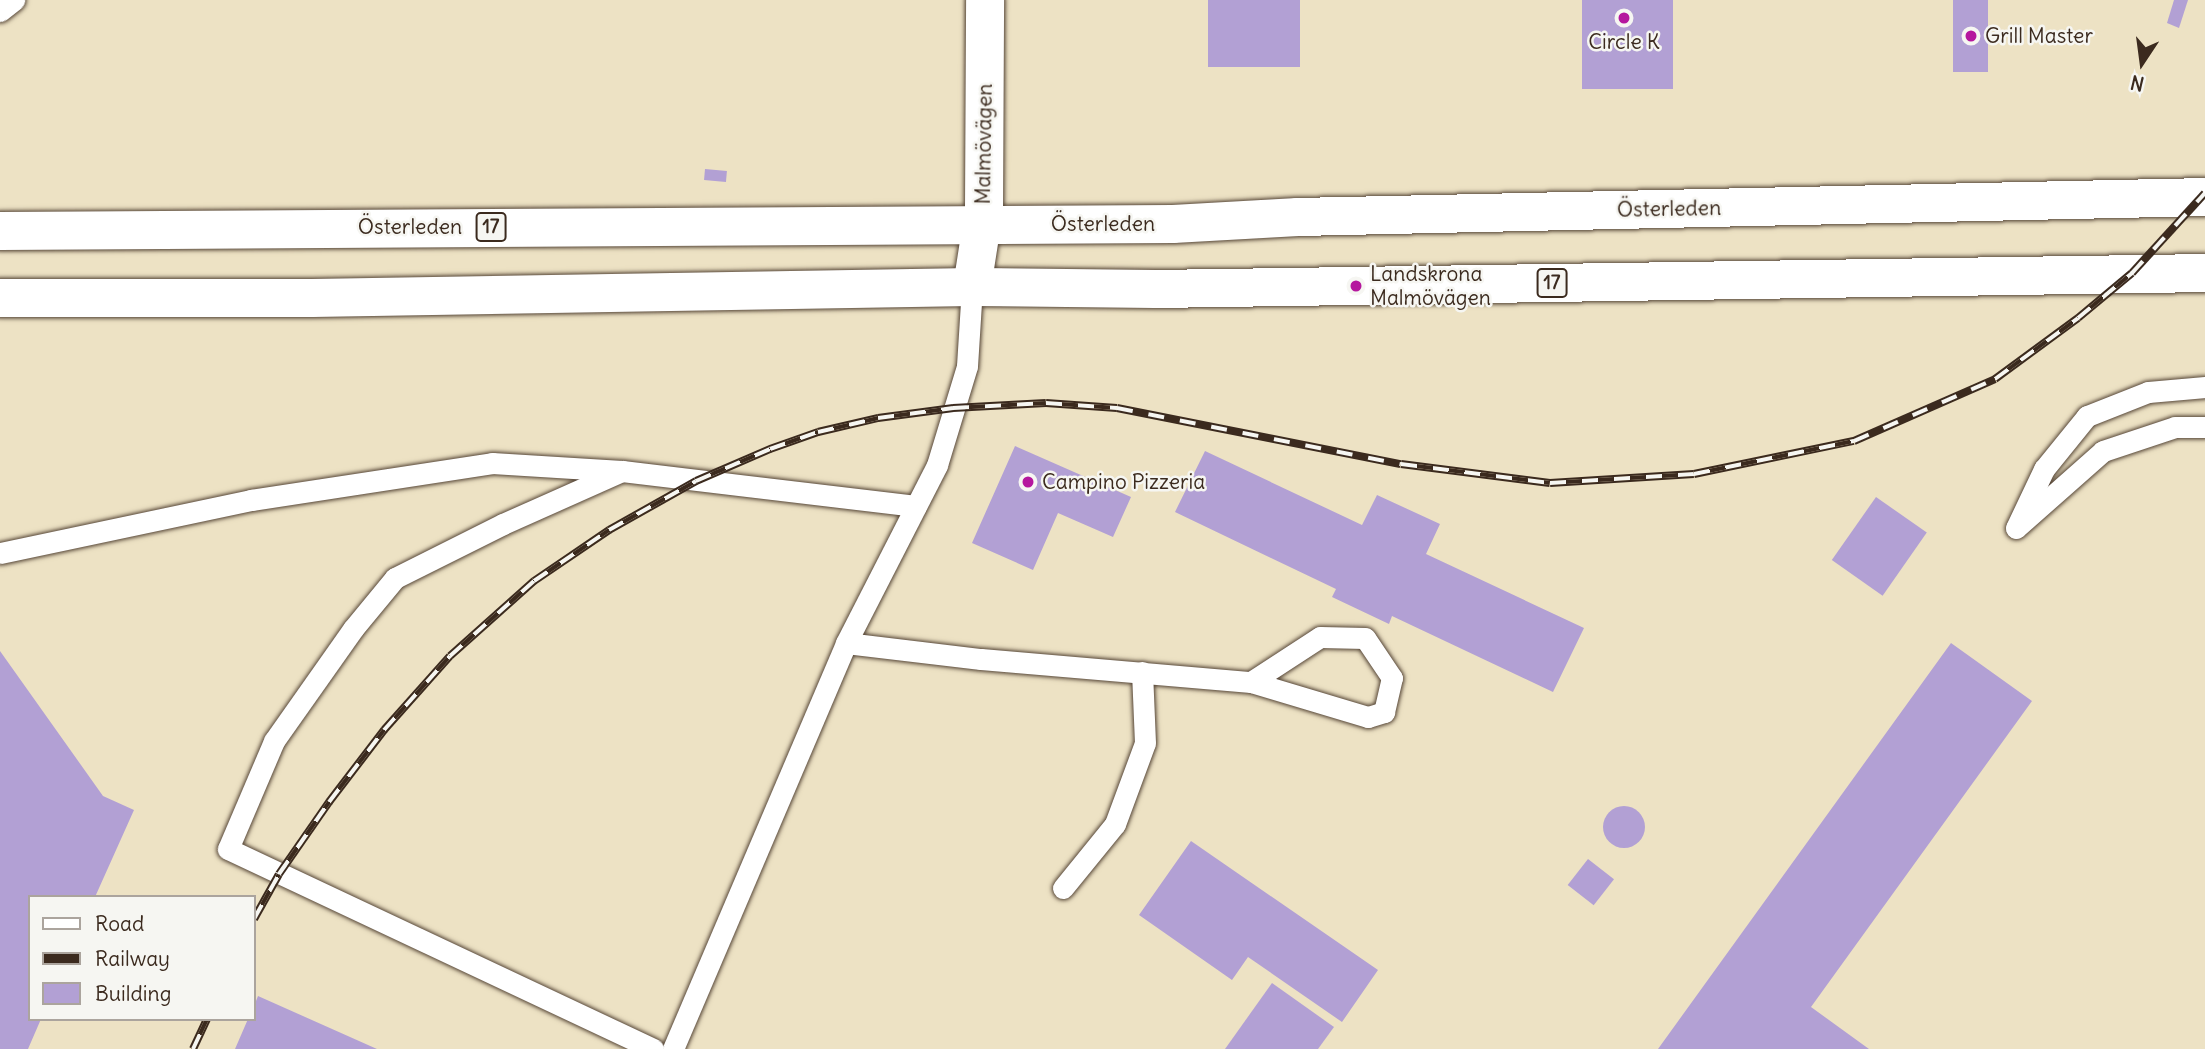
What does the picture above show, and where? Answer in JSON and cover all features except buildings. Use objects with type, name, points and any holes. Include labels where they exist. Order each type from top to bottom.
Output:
[{"type":"main road","name":"Malmövägen","points":[[972,287],[982,224],[985,0]]},
{"type":"main road","name":"Österleden","points":[[0,231],[1172,224],[1298,217],[2205,197]]},
{"type":"main road","name":"17","points":[[0,298],[312,298],[972,287],[1155,289],[2205,273]]},
{"type":"lane","points":[[0,11],[14,0]]},
{"type":"lane","points":[[673,1049],[846,643],[937,465],[967,366],[972,287]]},
{"type":"lane","points":[[2205,387],[2148,392],[2087,416],[2044,469],[2016,528],[2104,451],[2175,427],[2205,427]]},
{"type":"lane","points":[[0,553],[251,500],[492,463],[622,471],[916,506]]},
{"type":"lane","points":[[622,471],[503,524],[396,578],[353,629],[274,741],[228,849],[653,1049]]},
{"type":"lane","points":[[846,643],[981,659],[1251,682],[1368,718],[1384,712],[1392,678],[1365,638],[1320,637],[1251,682]]},
{"type":"lane","points":[[1063,888],[1115,824],[1145,743],[1142,672]]},
{"type":"railway","points":[[256,915],[279,874],[329,802],[384,730],[450,656],[534,581],[609,530],[696,481],[770,449],[818,432],[878,418],[953,408],[1046,403],[1117,408],[1401,464],[1550,483],[1694,474],[1854,441],[1995,379],[2078,318],[2132,273],[2205,193]]},
{"type":"railway","points":[[193,1049],[206,1021]]},
{"type":"place","name":"Circle K","points":[[1624,18]]},
{"type":"place","name":"Grill Master","points":[[1971,36]]},
{"type":"place","name":"Landskrona Malmövägen","points":[[1356,286]]},
{"type":"place","name":"Campino Pizzeria","points":[[1028,482]]}]
